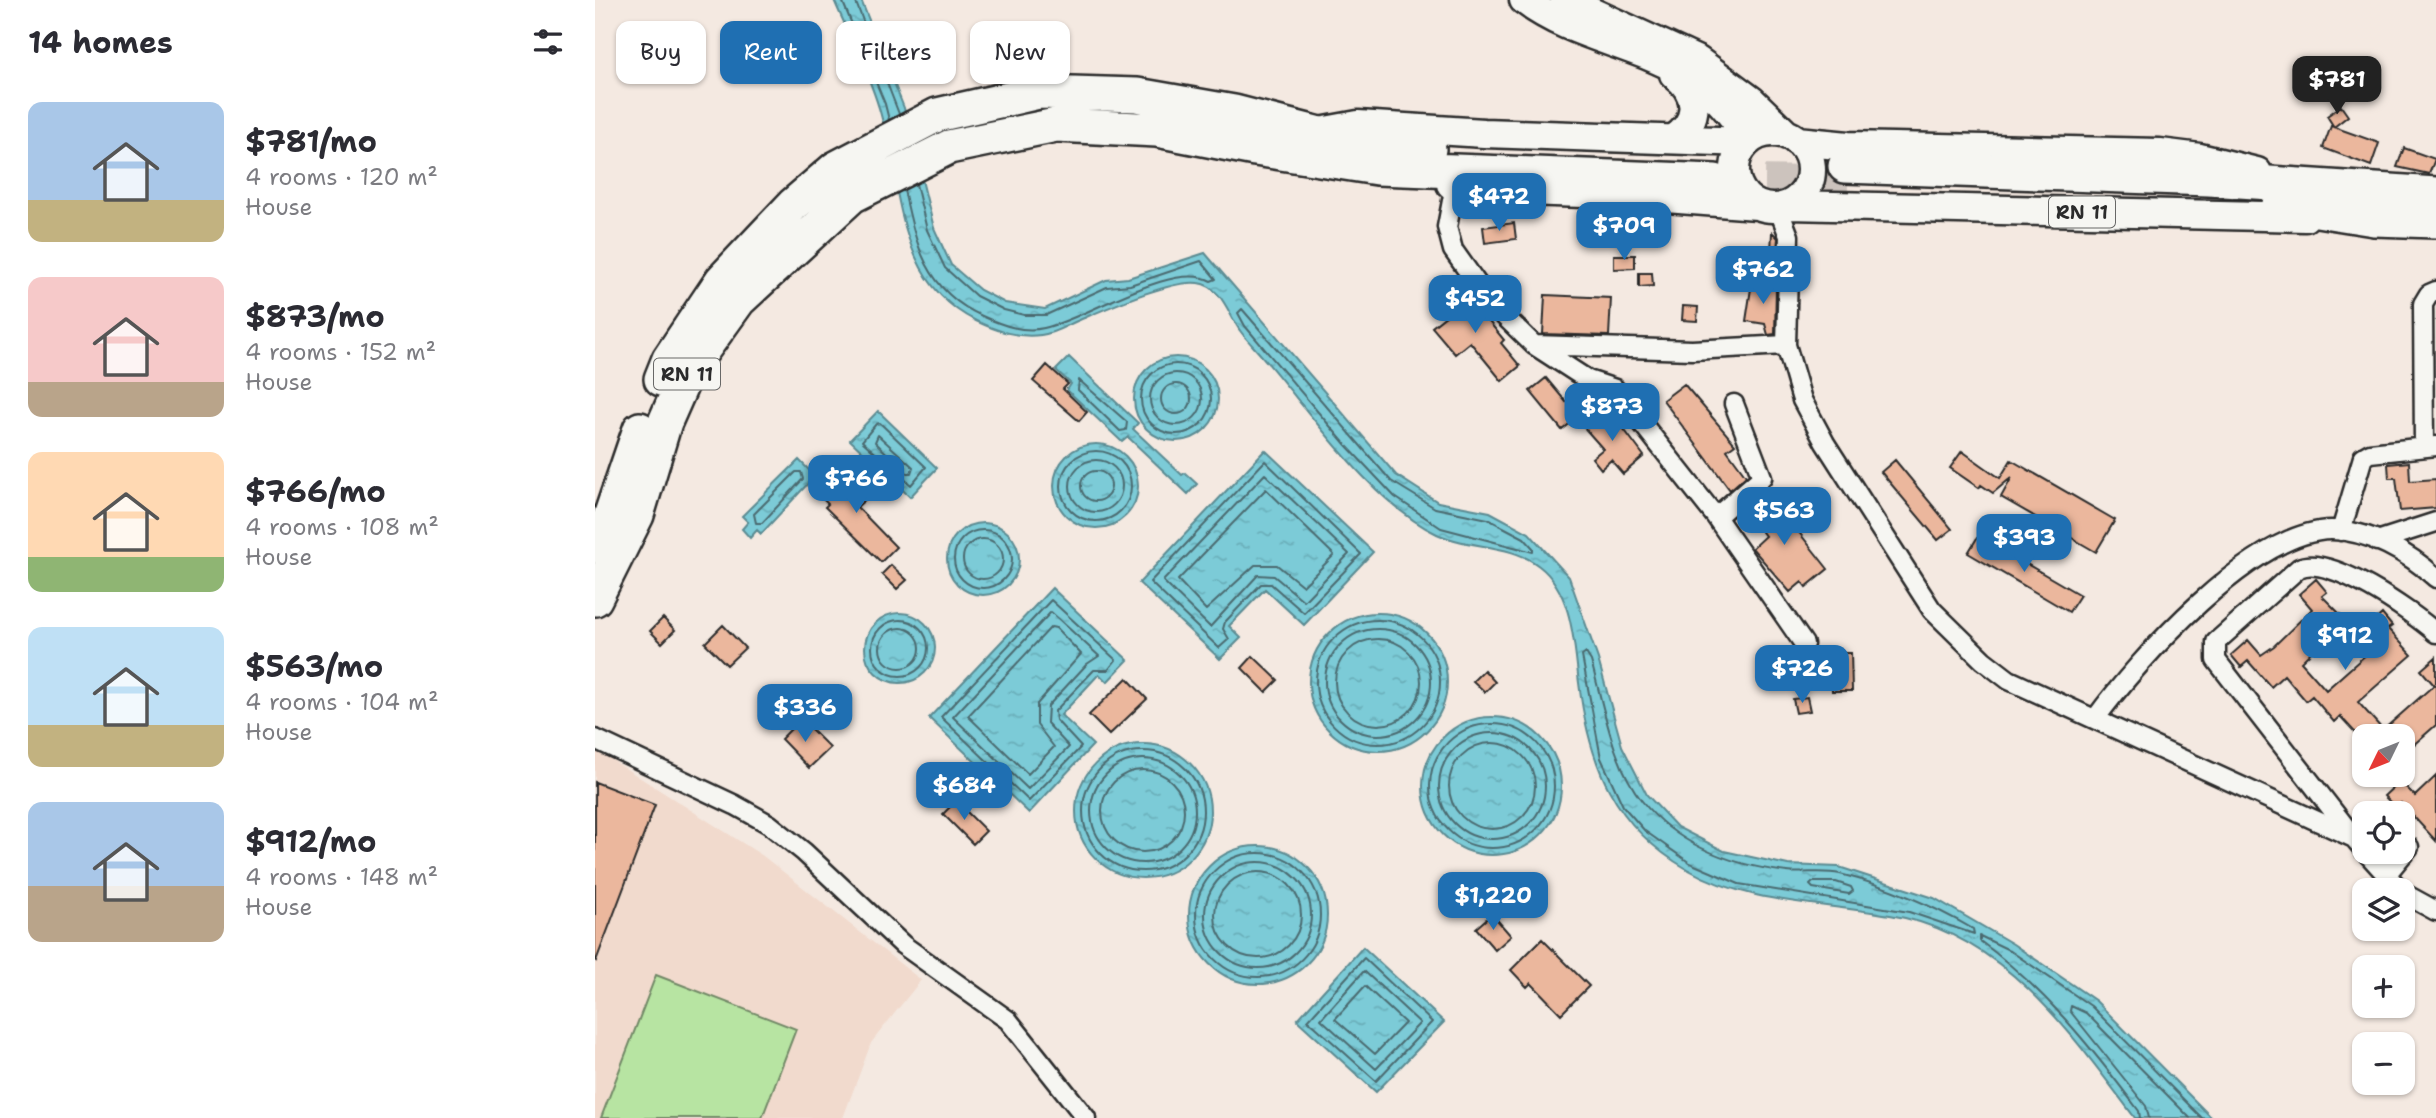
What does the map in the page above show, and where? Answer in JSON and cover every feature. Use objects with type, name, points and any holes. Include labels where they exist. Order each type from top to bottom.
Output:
[{"type":"highway","name":"RN 11","points":[[595,546],[609,520],[644,420],[669,359],[722,281],[793,205],[844,182],[949,147],[1056,125],[1157,130],[1377,168],[1716,171],[1351,142],[1234,112],[1137,95],[1039,92],[937,116],[844,182],[740,300],[688,372],[665,422],[637,515],[595,599]]},
{"type":"highway","name":"RN 11","points":[[2436,194],[2209,178],[1848,174],[2207,193],[2374,219],[2436,221]]},
{"type":"main road","points":[[1524,0],[1582,32],[1684,73],[1706,88],[1748,141]]},
{"type":"main road","points":[[1565,0],[1610,10],[1698,61],[1752,101],[1792,138],[1810,162],[1811,175],[1807,187],[1775,206],[1746,198],[1735,176],[1739,152],[1748,141],[1774,132],[1792,138]]},
{"type":"main road","points":[[1661,63],[1686,84],[1694,102],[1691,123],[1674,139]]},
{"type":"main road","name":"RN 11","points":[[1312,133],[1358,125],[1748,141]]},
{"type":"main road","name":"RN 11","points":[[1792,138],[1848,146],[2160,153],[2200,158],[2314,187]]},
{"type":"main road","name":"RN 11","points":[[1377,168],[1404,178],[1494,190],[1614,194],[1775,206],[2374,219]]},
{"type":"street","points":[[1455,185],[1447,228],[1453,250],[1490,302],[1534,345],[1588,380],[1615,389],[1716,517],[1804,644]]},
{"type":"street","points":[[1775,206],[1789,236],[1786,345],[1802,400],[1825,443],[1931,610],[1983,660],[2009,680],[2338,826]]},
{"type":"street","points":[[2341,531],[2363,457],[2370,453],[2430,447],[2430,372],[2423,304],[2429,294],[2436,291]]},
{"type":"street","points":[[1534,345],[1692,350],[1786,345]]},
{"type":"street","points":[[1716,517],[1762,477],[1734,404]]},
{"type":"street","points":[[2377,541],[2436,522]]},
{"type":"street","points":[[2095,719],[2160,641],[2245,567],[2273,548],[2309,533],[2341,531],[2377,541],[2421,565],[2436,578]]},
{"type":"street","points":[[2352,838],[2338,826],[2216,660],[2216,642],[2308,563],[2321,565],[2381,593],[2436,633]]},
{"type":"street","points":[[595,739],[735,805],[769,824],[804,852],[903,945],[1008,1020],[1087,1118]]},
{"type":"street","points":[[2375,864],[2385,876],[2395,864]]},
{"type":"street","points":[[2415,899],[2436,911]]},
{"type":"shaded area","points":[[595,749],[763,856],[921,980],[871,1043],[843,1118],[595,1118]]},
{"type":"green space","points":[[656,975],[796,1029],[762,1118],[601,1118]]},
{"type":"water","points":[[834,0],[861,0],[869,21],[843,21]]},
{"type":"water","points":[[871,84],[894,84],[904,108],[934,228],[951,265],[980,290],[1005,303],[1045,309],[1106,280],[1128,278],[1205,253],[1396,475],[1438,502],[1490,512],[1529,533],[1569,577],[1598,659],[1622,746],[1647,795],[1677,827],[1724,851],[1788,865],[1839,867],[1934,898],[2013,944],[2096,1001],[2212,1118],[2135,1118],[2063,1025],[2036,997],[2007,970],[1976,948],[1942,930],[1905,918],[1793,902],[1738,890],[1687,869],[1662,852],[1641,834],[1623,813],[1598,766],[1584,713],[1570,620],[1559,590],[1539,566],[1515,553],[1437,534],[1412,520],[1388,501],[1342,453],[1246,338],[1219,296],[1206,285],[1186,283],[1155,290],[1055,331],[1032,336],[1015,335],[992,328],[949,303],[929,282],[915,256],[905,228]]},
{"type":"water","points":[[1069,357],[1138,423],[1133,429],[1182,475],[1185,473],[1197,484],[1188,494],[1128,437],[1122,442],[1067,390],[1071,384],[1056,370]]},
{"type":"water","points":[[1176,357],[1192,360],[1206,369],[1215,383],[1218,399],[1215,415],[1206,429],[1192,438],[1176,441],[1160,438],[1146,429],[1137,415],[1134,399],[1137,383],[1146,369],[1160,360]]},
{"type":"water","points":[[878,411],[937,468],[910,497],[850,440]]},
{"type":"water","points":[[1096,444],[1112,447],[1126,456],[1135,470],[1138,486],[1135,502],[1126,516],[1112,525],[1096,528],[1080,525],[1066,516],[1057,502],[1054,486],[1057,470],[1066,456],[1080,447]]},
{"type":"water","points":[[1265,450],[1373,552],[1304,625],[1265,589],[1229,626],[1241,638],[1220,659],[1139,583]]},
{"type":"water","points":[[799,460],[815,476],[761,534],[757,530],[750,538],[742,529],[748,522],[742,516]]},
{"type":"water","points":[[983,523],[997,526],[1009,533],[1016,545],[1019,559],[1016,573],[1009,585],[997,592],[983,595],[969,592],[957,585],[950,573],[947,559],[950,545],[957,533],[969,526]]},
{"type":"water","points":[[1052,588],[1128,660],[1107,682],[1099,674],[1061,715],[1093,745],[1029,813],[929,718]]},
{"type":"water","points":[[907,613],[920,619],[929,628],[933,634],[933,662],[925,673],[914,681],[893,683],[875,673],[867,662],[865,641],[875,623],[886,615]]},
{"type":"water","points":[[1378,613],[1404,618],[1427,633],[1442,656],[1447,682],[1442,708],[1427,731],[1404,746],[1378,751],[1352,746],[1329,731],[1314,708],[1309,682],[1314,656],[1329,633],[1352,618]]},
{"type":"water","points":[[1492,717],[1518,722],[1541,737],[1556,760],[1561,786],[1556,812],[1541,835],[1518,850],[1492,855],[1466,850],[1443,835],[1428,812],[1423,786],[1428,760],[1443,737],[1466,722]]},
{"type":"water","points":[[1143,744],[1169,749],[1191,763],[1205,785],[1210,811],[1205,837],[1191,859],[1169,873],[1143,878],[1117,873],[1095,859],[1081,837],[1076,811],[1081,785],[1095,763],[1117,749]]},
{"type":"water","points":[[1258,846],[1284,851],[1307,866],[1322,889],[1327,915],[1322,941],[1307,964],[1284,979],[1258,984],[1232,979],[1209,964],[1194,941],[1189,915],[1194,889],[1209,866],[1232,851]]},
{"type":"water","points":[[1363,947],[1444,1022],[1376,1092],[1297,1020]]},
{"type":"building","points":[[2341,106],[2348,116],[2334,127],[2327,116]]},
{"type":"building","points":[[2331,126],[2379,143],[2371,166],[2323,148]]},
{"type":"building","points":[[2404,148],[2435,159],[2429,174],[2397,167]]},
{"type":"building","points":[[1514,223],[1516,239],[1485,243],[1483,227]]},
{"type":"building","points":[[1772,232],[1778,238],[1777,251],[1771,251]]},
{"type":"building","points":[[1614,255],[1635,255],[1635,268],[1614,269]]},
{"type":"building","points":[[1639,273],[1652,273],[1653,286],[1639,287]]},
{"type":"building","points":[[1752,282],[1776,286],[1775,334],[1768,335],[1765,324],[1746,321]]},
{"type":"building","points":[[1463,290],[1504,340],[1501,343],[1520,366],[1502,381],[1470,342],[1455,354],[1432,327],[1447,315],[1442,309]]},
{"type":"building","points":[[1545,295],[1611,298],[1609,336],[1543,334]]},
{"type":"building","points":[[1683,306],[1698,307],[1697,321],[1682,320]]},
{"type":"building","points":[[1047,365],[1068,384],[1063,389],[1087,412],[1079,421],[1033,381]]},
{"type":"building","points":[[1546,378],[1566,402],[1573,396],[1585,411],[1562,430],[1530,391]]},
{"type":"building","points":[[1684,384],[1735,444],[1727,450],[1746,476],[1730,490],[1663,400]]},
{"type":"building","points":[[1596,411],[1606,423],[1614,416],[1644,456],[1623,474],[1611,460],[1601,469],[1592,458],[1603,449],[1581,424]]},
{"type":"building","points":[[1962,451],[2000,478],[2011,460],[2115,520],[2096,552],[2001,497],[2012,477],[1993,493],[1981,485],[1979,488],[1950,468]]},
{"type":"building","points":[[1895,460],[1952,529],[1938,540],[1881,472]]},
{"type":"building","points":[[2409,462],[2410,481],[2436,479],[2436,508],[2400,511],[2396,478],[2389,478],[2388,464]]},
{"type":"building","points":[[825,476],[846,497],[869,476],[879,487],[857,507],[896,547],[881,562],[825,507],[828,504],[812,489]]},
{"type":"building","points":[[1758,496],[1771,512],[1778,506],[1828,569],[1806,587],[1802,582],[1790,592],[1752,548],[1765,536],[1744,508]]},
{"type":"building","points":[[1977,538],[1982,538],[2080,595],[2069,612],[1968,553]]},
{"type":"building","points":[[891,565],[907,580],[897,589],[882,574]]},
{"type":"building","points":[[2316,579],[2327,592],[2322,596],[2345,619],[2301,662],[2326,690],[2378,644],[2365,629],[2382,614],[2392,626],[2388,629],[2412,655],[2358,702],[2378,724],[2352,724],[2352,729],[2340,716],[2334,722],[2312,696],[2306,701],[2284,675],[2271,687],[2248,661],[2241,667],[2231,655],[2248,640],[2261,655],[2274,646],[2312,609],[2299,594]]},
{"type":"building","points":[[663,618],[675,630],[662,643],[650,631]]},
{"type":"building","points":[[723,625],[745,648],[727,665],[705,643]]},
{"type":"building","points":[[1831,653],[1851,653],[1852,691],[1832,691]]},
{"type":"building","points":[[1253,656],[1278,680],[1266,692],[1242,668]]},
{"type":"building","points":[[2436,657],[2436,725],[2415,743],[2415,724],[2390,724],[2434,685],[2421,670]]},
{"type":"building","points":[[1484,670],[1495,682],[1485,692],[1473,681]]},
{"type":"building","points":[[1127,678],[1147,699],[1109,735],[1089,715]]},
{"type":"building","points":[[1807,697],[1810,711],[1796,713],[1793,699]]},
{"type":"building","points":[[801,719],[830,748],[809,768],[781,739]]},
{"type":"building","points":[[2436,776],[2436,841],[2415,818],[2415,801],[2389,801],[2384,796],[2393,788],[2407,788],[2415,796]]},
{"type":"building","points":[[595,782],[655,805],[596,961],[595,960]]},
{"type":"building","points":[[956,801],[986,831],[973,844],[943,814]]},
{"type":"building","points":[[1492,914],[1511,936],[1495,950],[1476,928]]},
{"type":"building","points":[[1542,939],[1589,986],[1561,1014],[1531,983],[1527,987],[1511,970]]},
{"type":"tunnel","points":[[1715,181],[1851,183]]}]
